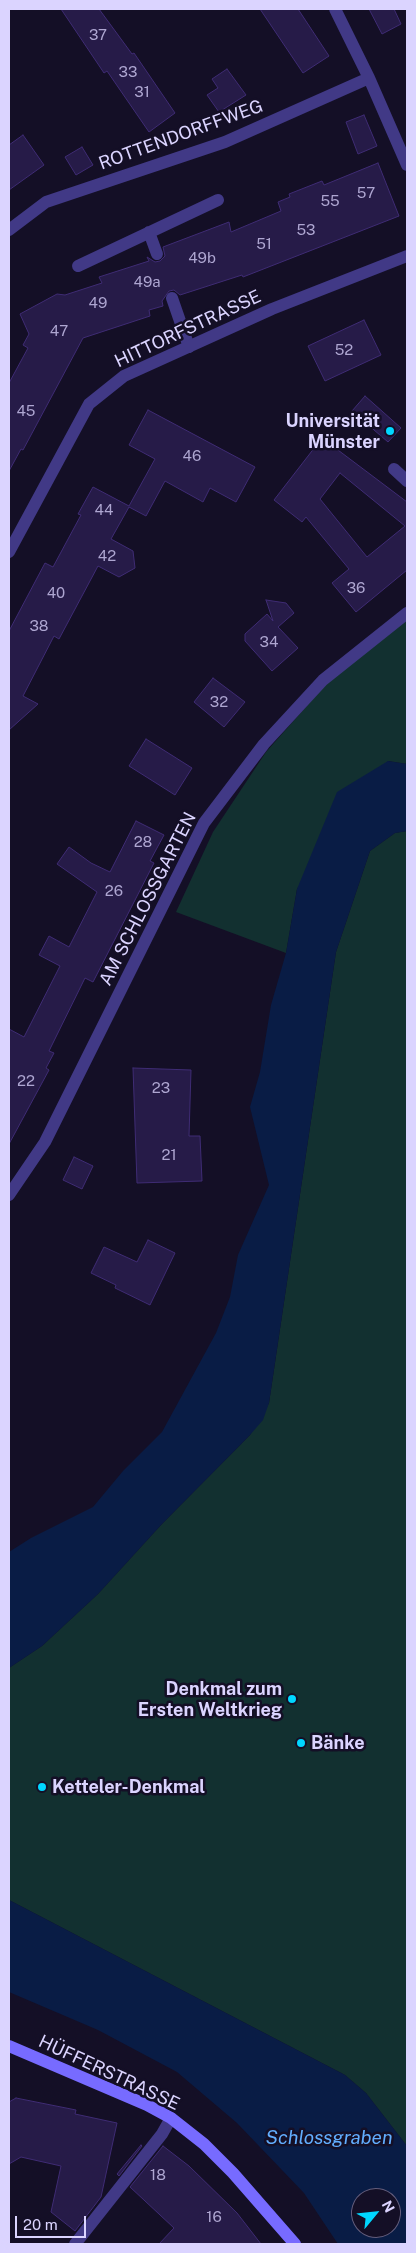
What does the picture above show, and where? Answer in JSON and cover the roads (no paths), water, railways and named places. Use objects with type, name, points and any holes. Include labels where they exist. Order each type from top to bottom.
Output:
[{"type":"street","points":[[335,9],[369,78],[407,166]]},
{"type":"street","name":"ROTTENDORFFWEG","points":[[9,230],[46,202],[225,142],[369,78]]},
{"type":"street","points":[[78,266],[218,200]]},
{"type":"street","points":[[149,232],[157,254]]},
{"type":"street","name":"HITTORFSTRASSE","points":[[9,552],[89,404],[124,376],[272,309],[407,256]]},
{"type":"street","points":[[172,298],[189,346]]},
{"type":"street","points":[[394,469],[407,480]]},
{"type":"street","name":"AM SCHLOSSGARTEN","points":[[9,1194],[45,1142],[204,823],[264,744],[323,680],[407,612]]},
{"type":"street","name":"HÜFFERSTRASSE","points":[[9,2046],[147,2105],[171,2118],[204,2144],[233,2172],[295,2244]]},
{"type":"street","points":[[75,2244],[157,2141],[171,2118]]},
{"type":"water","points":[[388,761],[407,764],[407,831],[395,833],[370,851],[336,952],[269,1403],[263,1420],[161,1525],[98,1594],[42,1646],[9,1668],[9,1552],[31,1538],[93,1507],[123,1471],[162,1432],[216,1333],[230,1297],[238,1255],[269,1185],[250,1107],[260,1072],[271,1005],[286,953],[297,889],[337,792]]},
{"type":"water","name":"Schlossgraben","points":[[9,1900],[345,2075],[366,2093],[407,2146],[407,2244],[338,2244],[304,2193],[237,2123],[177,2072],[98,2030],[9,1992]]},
{"type":"place","name":"Universität Münster","points":[[390,431]]},
{"type":"place","name":"Denkmal zum Ersten Weltkrieg","points":[[292,1699]]},
{"type":"place","name":"Bänke","points":[[301,1743]]},
{"type":"place","name":"Ketteler-Denkmal","points":[[42,1787]]}]
